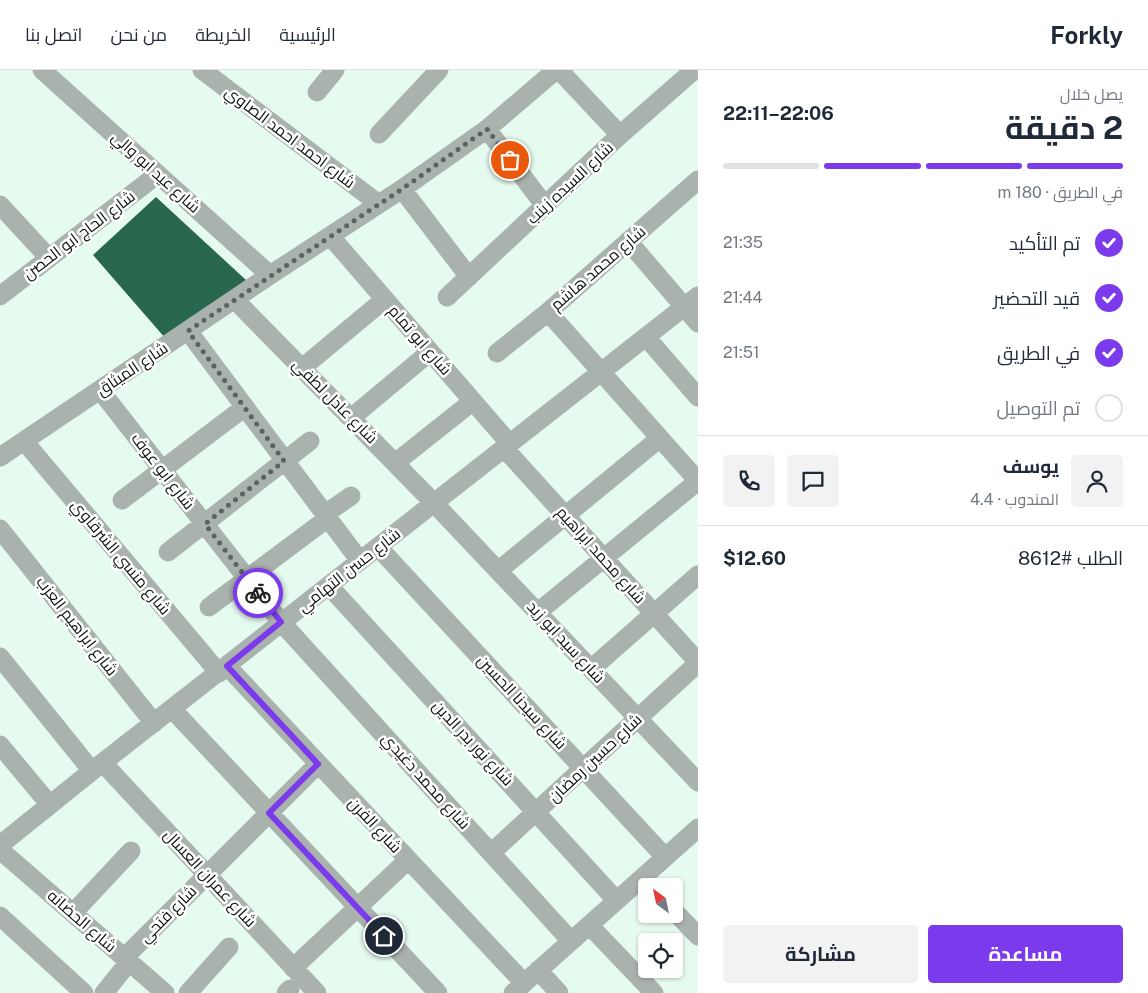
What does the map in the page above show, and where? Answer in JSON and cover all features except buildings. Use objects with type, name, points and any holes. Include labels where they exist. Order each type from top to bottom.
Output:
[{"type":"street","name":"شارع عيد ابو والي","points":[[42,70],[270,275]]},
{"type":"street","name":"شارع احمد احمد الصاوي","points":[[202,70],[379,204]]},
{"type":"street","points":[[317,92],[335,70]]},
{"type":"street","points":[[379,134],[439,70]]},
{"type":"street","name":"شارع الميثاق","points":[[0,457],[270,275],[402,189],[487,129],[557,70]]},
{"type":"street","points":[[557,70],[620,135]]},
{"type":"street","name":"شارع السيده زينب","points":[[447,297],[620,135],[694,70]]},
{"type":"street","points":[[487,129],[545,206]]},
{"type":"street","name":"شارع الحاج ابو الحصن","points":[[0,296],[158,174]]},
{"type":"street","name":"شارع محمد هاشم","points":[[497,353],[548,312],[698,180]]},
{"type":"street","points":[[402,189],[469,277]]},
{"type":"street","points":[[0,205],[50,258]]},
{"type":"street","name":"شارع ابو تمام","points":[[331,237],[473,402],[507,446]]},
{"type":"street","points":[[628,241],[698,324]]},
{"type":"street","name":"شارع حسن التهامي","points":[[0,845],[281,622],[698,296]]},
{"type":"street","points":[[302,368],[385,299]]},
{"type":"street","name":"شارع عادل لطفي","points":[[235,300],[434,503]]},
{"type":"street","points":[[538,612],[698,481],[600,373],[548,312]]},
{"type":"street","points":[[188,331],[360,561]]},
{"type":"street","points":[[646,337],[698,397]]},
{"type":"street","points":[[351,418],[430,352]]},
{"type":"street","name":"شارع ابو عوف","points":[[100,390],[281,622]]},
{"type":"street","points":[[395,463],[473,402]]},
{"type":"street","points":[[122,500],[245,407]]},
{"type":"street","points":[[498,570],[660,438]]},
{"type":"street","name":"شارع منسي الشرقاوي","points":[[24,441],[223,669]]},
{"type":"street","points":[[168,552],[310,441]]},
{"type":"street","name":"شارع محمد ابراهيم","points":[[507,446],[565,516],[698,662]]},
{"type":"street","points":[[208,607],[351,496]]},
{"type":"street","name":"شارع سيد ابو زيد","points":[[434,503],[698,782]]},
{"type":"street","name":"شارع ابراهيم العزب","points":[[0,529],[154,723]]},
{"type":"street","name":"شارع سيدنا الحسين","points":[[378,547],[665,857]]},
{"type":"street","points":[[591,668],[698,575]]},
{"type":"street","name":"شارع نور بدر الدين","points":[[329,586],[616,900]]},
{"type":"street","name":"شارع محمد دغيدي","points":[[281,622],[571,941]]},
{"type":"street","name":"شارع عمران العسال","points":[[0,657],[98,767],[207,874],[317,993]]},
{"type":"street","name":"شارع حسين رمضان","points":[[491,852],[698,662]]},
{"type":"street","name":"شارع الفرن","points":[[223,669],[318,764],[408,860],[518,988]]},
{"type":"street","points":[[172,709],[438,993]]},
{"type":"street","points":[[1,748],[50,805]]},
{"type":"street","name":"شارع فتحي","points":[[104,993],[127,960],[207,874],[318,764]]},
{"type":"street","points":[[649,878],[665,857],[694,839]]},
{"type":"street","name":"شارع الحضانه","points":[[0,850],[165,993]]},
{"type":"street","points":[[73,913],[131,851]]},
{"type":"street","points":[[294,968],[408,860]]},
{"type":"street","points":[[518,988],[616,900],[638,887]]},
{"type":"street","points":[[0,916],[84,993]]},
{"type":"street","points":[[683,920],[698,936]]},
{"type":"street","points":[[589,925],[654,993]]},
{"type":"street","points":[[188,993],[229,947]]},
{"type":"street","points":[[538,970],[559,993]]},
{"type":"way so far","points":[[258,593],[205,524],[284,461],[188,331],[270,275],[331,237],[487,129],[510,160]]},
{"type":"route","points":[[258,593],[281,622],[227,666],[318,764],[269,813],[384,936]]}]
